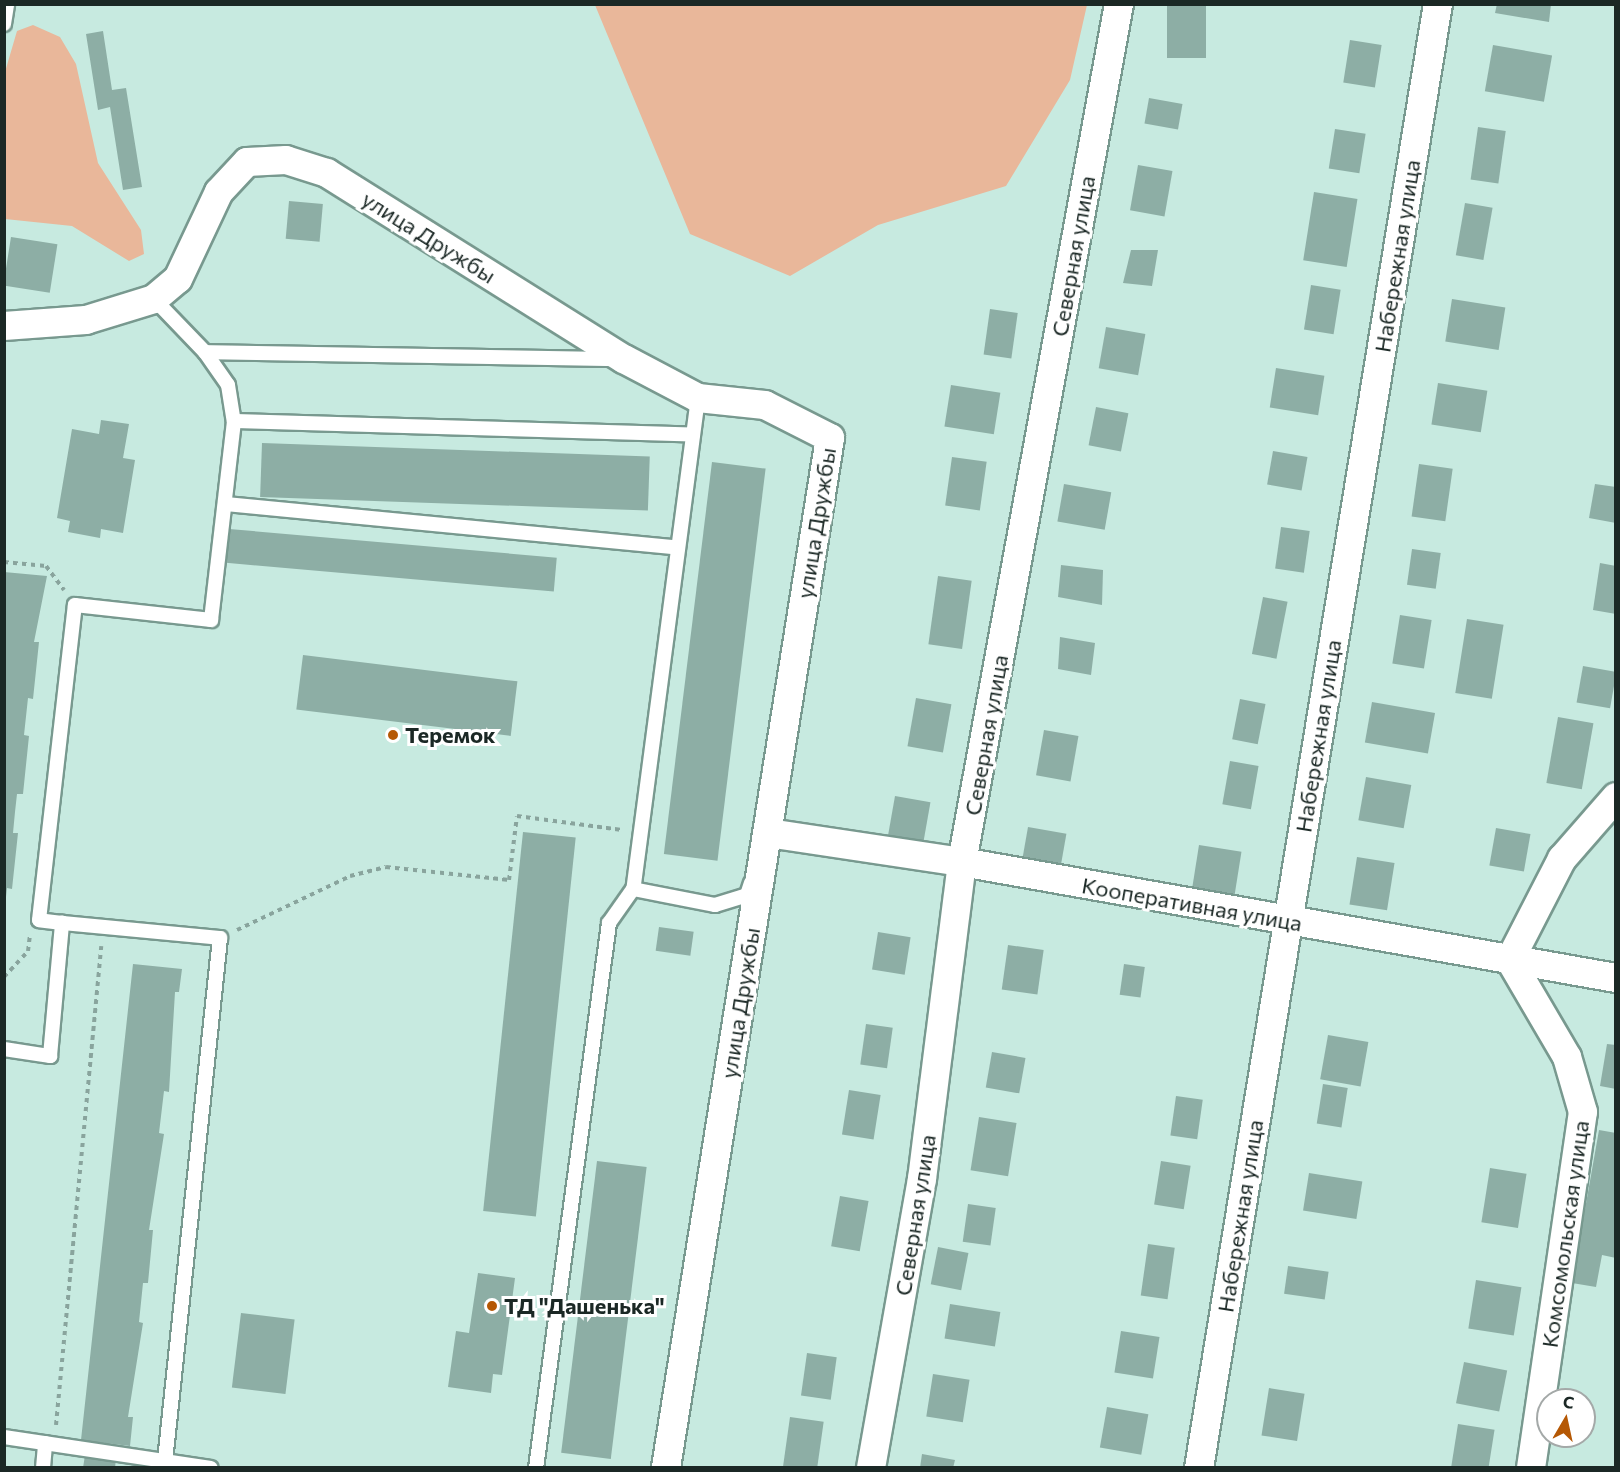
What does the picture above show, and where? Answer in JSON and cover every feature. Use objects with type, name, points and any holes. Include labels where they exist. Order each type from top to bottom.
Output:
[{"type":"street","name":"Северная улица","points":[[871,1467],[922,1179],[962,862],[1119,4]]},
{"type":"street","name":"Набережная улица","points":[[1199,1467],[1438,4]]},
{"type":"street","name":"улица Дружбы","points":[[4,326],[86,320],[123,312],[154,299],[178,279],[219,192],[247,162],[286,160],[327,173],[624,359],[698,398],[765,405],[830,438],[666,1467]]},
{"type":"street","points":[[1510,960],[1562,859],[1616,797]]},
{"type":"street","name":"Кооперативная улица","points":[[768,833],[962,862],[1616,978]]},
{"type":"street","name":"Комсомольская улица","points":[[1510,960],[1567,1057],[1582,1112],[1531,1467]]},
{"type":"lane","points":[[4,24],[7,4]]},
{"type":"lane","points":[[154,299],[205,352],[228,385],[234,421],[211,620],[75,605],[39,920],[220,938],[165,1461]]},
{"type":"lane","points":[[205,352],[624,359]]},
{"type":"lane","points":[[536,1467],[609,923],[633,889],[698,398]]},
{"type":"lane","points":[[234,421],[693,435]]},
{"type":"lane","points":[[225,504],[678,548]]},
{"type":"lane","points":[[633,889],[716,905],[747,895],[768,833]]},
{"type":"lane","points":[[4,1049],[50,1056],[62,923]]},
{"type":"lane","points":[[4,1437],[211,1467]]},
{"type":"lane","points":[[44,1467],[50,1444]]},
{"type":"path","points":[[4,562],[46,566],[75,605]]},
{"type":"path","points":[[220,938],[350,876],[386,867],[508,880],[517,816],[640,833]]},
{"type":"path","points":[[50,1444],[101,945]]},
{"type":"shaded area","points":[[595,5],[1087,5],[1070,80],[1006,186],[878,225],[790,276],[690,234]]},
{"type":"shaded area","points":[[33,25],[60,37],[76,64],[98,163],[141,230],[144,254],[129,261],[72,226],[5,219],[5,72],[17,31]]},
{"type":"building","points":[[1167,4],[1206,4],[1206,58],[1167,58]]},
{"type":"building","points":[[1497,4],[1551,4],[1549,22],[1495,13]]},
{"type":"building","points":[[103,31],[112,90],[126,88],[142,187],[123,190],[110,107],[98,110],[86,34]]},
{"type":"building","points":[[1350,40],[1382,45],[1375,87],[1343,82]]},
{"type":"building","points":[[1493,45],[1552,55],[1544,102],[1485,91]]},
{"type":"building","points":[[1149,98],[1182,104],[1178,130],[1144,124]]},
{"type":"building","points":[[1478,127],[1506,131],[1498,183],[1471,179]]},
{"type":"building","points":[[1335,129],[1366,134],[1359,173],[1329,169]]},
{"type":"building","points":[[1138,165],[1172,171],[1164,216],[1130,210]]},
{"type":"building","points":[[1314,192],[1357,199],[1347,267],[1303,260]]},
{"type":"building","points":[[289,201],[323,204],[320,242],[286,239]]},
{"type":"building","points":[[1465,203],[1493,208],[1483,260],[1456,255]]},
{"type":"building","points":[[11,237],[57,244],[50,293],[4,286]]},
{"type":"building","points":[[1131,250],[1158,250],[1152,286],[1123,283]]},
{"type":"building","points":[[1311,285],[1341,290],[1334,334],[1304,329]]},
{"type":"building","points":[[1452,299],[1505,307],[1499,350],[1445,341]]},
{"type":"building","points":[[990,309],[1018,313],[1011,358],[984,355]]},
{"type":"building","points":[[1106,327],[1145,334],[1138,375],[1099,368]]},
{"type":"building","points":[[1276,368],[1324,376],[1318,415],[1270,408]]},
{"type":"building","points":[[1438,383],[1487,391],[1481,432],[1431,424]]},
{"type":"building","points":[[951,385],[1000,393],[994,434],[944,426]]},
{"type":"building","points":[[1096,407],[1128,413],[1121,452],[1089,445]]},
{"type":"building","points":[[101,420],[129,424],[123,458],[135,460],[123,533],[101,529],[100,538],[68,532],[70,521],[57,518],[72,429],[99,434]]},
{"type":"building","points":[[262,443],[650,457],[648,511],[260,497]]},
{"type":"building","points":[[1273,451],[1307,457],[1302,491],[1267,484]]},
{"type":"building","points":[[952,457],[987,462],[980,510],[945,506]]},
{"type":"building","points":[[712,462],[766,469],[717,861],[664,854]]},
{"type":"building","points":[[1419,464],[1453,469],[1445,521],[1412,516]]},
{"type":"building","points":[[1064,484],[1111,492],[1105,530],[1057,521]]},
{"type":"building","points":[[1595,484],[1616,487],[1616,523],[1589,518]]},
{"type":"building","points":[[1281,527],[1310,531],[1304,573],[1275,569]]},
{"type":"building","points":[[229,529],[557,558],[554,592],[226,563]]},
{"type":"building","points":[[1412,549],[1441,553],[1436,589],[1407,585]]},
{"type":"building","points":[[1600,563],[1616,566],[1616,614],[1593,610]]},
{"type":"building","points":[[1061,565],[1103,570],[1102,605],[1058,597]]},
{"type":"building","points":[[4,572],[47,576],[34,642],[39,642],[33,699],[28,698],[24,735],[29,736],[23,794],[17,794],[13,833],[18,833],[12,889],[7,888],[6,897]]},
{"type":"building","points":[[938,576],[972,581],[962,649],[928,644]]},
{"type":"building","points":[[1263,597],[1288,602],[1276,659],[1252,654]]},
{"type":"building","points":[[1400,615],[1432,620],[1424,668],[1392,663]]},
{"type":"building","points":[[1467,619],[1504,625],[1492,699],[1455,693]]},
{"type":"building","points":[[1060,637],[1095,643],[1091,675],[1058,669]]},
{"type":"building","points":[[303,655],[517,681],[511,736],[296,710]]},
{"type":"building","points":[[1583,666],[1616,672],[1610,708],[1577,702]]},
{"type":"building","points":[[916,698],[951,704],[943,753],[907,746]]},
{"type":"building","points":[[1240,699],[1266,704],[1258,744],[1232,739]]},
{"type":"building","points":[[1372,702],[1435,713],[1428,753],[1365,742]]},
{"type":"building","points":[[1558,717],[1593,723],[1582,789],[1546,783]]},
{"type":"building","points":[[1044,730],[1078,736],[1070,781],[1036,775]]},
{"type":"building","points":[[1230,761],[1259,766],[1251,809],[1222,804]]},
{"type":"building","points":[[1366,777],[1411,785],[1404,828],[1358,820]]},
{"type":"building","points":[[895,796],[930,802],[923,846],[887,839]]},
{"type":"building","points":[[1028,827],[1066,834],[1060,868],[1022,861]]},
{"type":"building","points":[[1496,828],[1530,834],[1524,872],[1489,865]]},
{"type":"building","points":[[523,832],[576,838],[536,1216],[483,1211]]},
{"type":"building","points":[[1199,845],[1241,852],[1234,901],[1191,894]]},
{"type":"building","points":[[1357,857],[1395,863],[1387,910],[1349,904]]},
{"type":"building","points":[[659,927],[694,932],[690,956],[656,951]]},
{"type":"building","points":[[878,932],[911,937],[905,975],[872,970]]},
{"type":"building","points":[[1008,945],[1044,950],[1037,995],[1002,990]]},
{"type":"building","points":[[133,964],[182,969],[179,992],[175,992],[169,1092],[164,1091],[159,1133],[164,1134],[149,1230],[153,1230],[148,1283],[143,1283],[139,1322],[143,1323],[128,1417],[133,1417],[130,1446],[81,1440]]},
{"type":"building","points":[[1124,964],[1145,967],[1140,998],[1120,995]]},
{"type":"building","points":[[866,1024],[893,1028],[887,1068],[860,1065]]},
{"type":"building","points":[[1328,1035],[1368,1042],[1361,1086],[1320,1079]]},
{"type":"building","points":[[1607,1044],[1616,1045],[1616,1089],[1600,1086]]},
{"type":"building","points":[[992,1052],[1025,1058],[1019,1093],[986,1087]]},
{"type":"building","points":[[1323,1084],[1348,1088],[1341,1127],[1317,1124]]},
{"type":"building","points":[[849,1090],[881,1095],[874,1139],[842,1134]]},
{"type":"building","points":[[1176,1096],[1203,1100],[1197,1139],[1170,1136]]},
{"type":"building","points":[[979,1117],[1017,1123],[1008,1176],[971,1170]]},
{"type":"building","points":[[1599,1130],[1616,1133],[1616,1258],[1602,1255],[1596,1287],[1572,1283]]},
{"type":"building","points":[[597,1161],[647,1167],[611,1459],[561,1453]]},
{"type":"building","points":[[1161,1161],[1191,1166],[1184,1209],[1154,1204]]},
{"type":"building","points":[[1490,1168],[1527,1174],[1518,1228],[1481,1222]]},
{"type":"building","points":[[1309,1173],[1362,1181],[1356,1219],[1303,1211]]},
{"type":"building","points":[[840,1196],[869,1201],[860,1251],[831,1246]]},
{"type":"building","points":[[968,1204],[996,1208],[990,1246],[963,1242]]},
{"type":"building","points":[[1148,1244],[1175,1248],[1168,1299],[1141,1295]]},
{"type":"building","points":[[938,1247],[968,1253],[961,1290],[931,1284]]},
{"type":"building","points":[[1288,1266],[1329,1272],[1325,1299],[1284,1294]]},
{"type":"building","name":"ТД \"Дашенька\"","points":[[478,1273],[515,1278],[502,1375],[493,1374],[491,1393],[448,1387],[456,1331],[469,1333]]},
{"type":"building","points":[[1476,1280],[1521,1287],[1514,1336],[1468,1328]]},
{"type":"building","points":[[950,1304],[1000,1312],[995,1347],[945,1339]]},
{"type":"building","points":[[241,1313],[295,1320],[285,1394],[232,1387]]},
{"type":"building","points":[[1121,1331],[1160,1337],[1153,1379],[1114,1372]]},
{"type":"building","points":[[807,1353],[837,1357],[831,1400],[801,1396]]},
{"type":"building","points":[[1464,1362],[1507,1370],[1499,1412],[1456,1403]]},
{"type":"building","points":[[933,1374],[970,1380],[963,1422],[926,1416]]},
{"type":"building","points":[[1269,1388],[1305,1394],[1297,1441],[1261,1435]]},
{"type":"building","points":[[1107,1407],[1148,1414],[1141,1455],[1100,1447]]},
{"type":"building","points":[[790,1417],[824,1422],[817,1468],[783,1468]]},
{"type":"building","points":[[1458,1424],[1495,1430],[1488,1468],[1451,1468]]},
{"type":"building","points":[[922,1454],[955,1460],[953,1468],[920,1468]]},
{"type":"building","points":[[85,1455],[116,1459],[115,1468],[83,1468]]},
{"type":"place","name":"Теремок","points":[[393,735]]},
{"type":"place","name":"ТД \"Дашенька\"","points":[[492,1306]]}]
